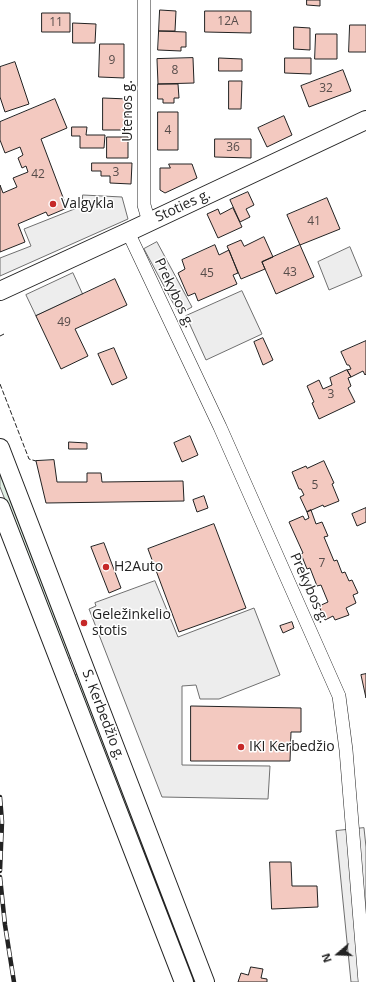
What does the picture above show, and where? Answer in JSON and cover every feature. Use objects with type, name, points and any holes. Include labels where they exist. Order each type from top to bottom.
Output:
[{"type":"main road","name":"Stoties g.","points":[[0,291],[366,120]]},
{"type":"main road","name":"S. Kerbedžio g.","points":[[0,448],[205,982]]},
{"type":"main road","name":"S. Kerbedžio g.","points":[[0,507],[184,982]]},
{"type":"main road","points":[[63,672],[83,664]]},
{"type":"main road","points":[[140,870],[160,862]]},
{"type":"street","name":"Utenos g.","points":[[144,0],[144,205],[149,222]]},
{"type":"street","name":"Prekybos g.","points":[[128,232],[214,416],[339,696],[346,750],[365,982]]},
{"type":"green space","points":[[0,468],[73,657],[67,659],[0,487]]},
{"type":"green space","points":[[79,674],[148,857],[146,858],[143,857],[73,676]]},
{"type":"green space","points":[[155,873],[199,982],[191,982],[150,874]]},
{"type":"shaded area","points":[[83,195],[122,197],[128,219],[0,276],[0,258],[31,246],[24,229],[82,206]]},
{"type":"shaded area","points":[[157,242],[192,307],[179,314],[144,249]]},
{"type":"shaded area","points":[[350,247],[362,276],[329,290],[318,262]]},
{"type":"shaded area","points":[[73,273],[83,295],[36,316],[26,295]]},
{"type":"shaded area","points":[[242,291],[262,334],[206,360],[186,316]]},
{"type":"shaded area","points":[[155,581],[178,637],[254,608],[280,675],[219,699],[200,699],[196,685],[182,686],[182,765],[270,766],[268,799],[162,797],[89,609],[96,606],[95,603]]},
{"type":"shaded area","points":[[364,828],[366,847],[366,982],[351,982],[336,831]]},
{"type":"building","points":[[307,0],[320,0],[320,6],[307,5]]},
{"type":"building","points":[[160,10],[176,11],[175,31],[159,31]]},
{"type":"building","points":[[205,11],[251,11],[251,33],[205,32]]},
{"type":"building","points":[[42,13],[70,13],[70,32],[42,32]]},
{"type":"building","points":[[73,23],[96,24],[95,43],[73,43]]},
{"type":"building","points":[[350,25],[366,25],[366,52],[349,52]]},
{"type":"building","points":[[294,27],[310,28],[310,50],[294,49]]},
{"type":"building","points":[[159,31],[186,32],[186,47],[181,47],[181,51],[158,50]]},
{"type":"building","points":[[316,34],[337,34],[337,59],[315,59]]},
{"type":"building","points":[[100,44],[124,44],[124,78],[99,77]]},
{"type":"building","points":[[193,58],[194,83],[158,84],[157,59]]},
{"type":"building","points":[[219,58],[242,59],[242,71],[219,71]]},
{"type":"building","points":[[285,58],[311,58],[311,74],[285,73]]},
{"type":"building","points":[[15,62],[29,104],[5,112],[0,97],[0,67]]},
{"type":"building","points":[[343,70],[351,91],[309,107],[301,86]]},
{"type":"building","points":[[229,81],[242,81],[241,109],[229,109]]},
{"type":"building","points":[[158,84],[178,84],[179,98],[174,98],[174,103],[163,103],[163,99],[158,99]]},
{"type":"building","points":[[103,98],[128,99],[128,130],[103,130]]},
{"type":"building","points":[[55,99],[67,128],[41,139],[67,208],[48,216],[46,212],[18,224],[25,242],[0,252],[0,185],[3,193],[17,187],[13,178],[28,172],[26,166],[22,168],[18,158],[23,155],[20,147],[5,153],[0,140],[0,122]]},
{"type":"building","points":[[158,112],[178,112],[178,150],[158,150]]},
{"type":"building","points":[[284,116],[292,135],[267,147],[258,128]]},
{"type":"building","points":[[72,127],[87,127],[86,135],[105,135],[104,148],[80,148],[80,136],[72,136]]},
{"type":"building","points":[[107,137],[128,137],[128,158],[107,158]]},
{"type":"building","points":[[215,139],[251,139],[251,158],[215,157]]},
{"type":"building","points":[[92,163],[132,163],[131,184],[110,183],[110,176],[101,176],[101,171],[92,171]]},
{"type":"building","points":[[169,164],[192,164],[197,178],[165,193],[160,190],[160,168],[170,168]]},
{"type":"building","points":[[248,192],[254,205],[246,209],[250,217],[240,222],[230,200]]},
{"type":"building","points":[[327,198],[340,229],[300,245],[287,215]]},
{"type":"building","points":[[233,208],[242,227],[218,238],[207,214],[218,209],[220,214]]},
{"type":"building","points":[[264,237],[273,257],[262,262],[265,269],[241,279],[227,246],[241,240],[244,246]]},
{"type":"building","points":[[215,245],[219,255],[229,250],[238,273],[233,275],[237,284],[198,301],[195,293],[188,296],[178,273],[185,269],[182,260]]},
{"type":"building","points":[[300,245],[314,277],[276,294],[262,262]]},
{"type":"building","points":[[115,279],[127,305],[75,329],[88,356],[61,369],[36,316]]},
{"type":"building","points":[[263,338],[273,360],[263,365],[254,342]]},
{"type":"building","points":[[366,341],[366,374],[365,375],[363,371],[351,377],[347,370],[351,369],[349,365],[347,365],[341,352]]},
{"type":"building","points":[[114,348],[127,378],[112,385],[98,354]]},
{"type":"building","points":[[347,370],[351,377],[348,378],[351,386],[348,388],[355,402],[319,419],[307,386],[319,380],[323,389],[332,385],[330,378]]},
{"type":"building","points":[[190,436],[198,455],[182,462],[174,443]]},
{"type":"building","points":[[69,442],[87,443],[87,449],[69,449]]},
{"type":"building","points":[[54,460],[57,482],[87,482],[87,473],[101,473],[102,482],[183,481],[184,501],[46,503],[36,461]]},
{"type":"building","points":[[324,461],[334,483],[332,484],[339,501],[324,507],[323,505],[307,512],[300,497],[304,495],[301,489],[299,489],[292,472]]},
{"type":"building","points":[[204,496],[208,508],[197,512],[193,500]]},
{"type":"building","points":[[366,508],[366,522],[357,526],[352,514]]},
{"type":"building","points":[[311,510],[316,524],[322,522],[328,536],[324,537],[334,561],[337,560],[342,573],[345,572],[349,581],[352,580],[358,593],[353,595],[356,603],[346,608],[349,615],[335,620],[333,616],[325,620],[319,606],[328,602],[321,585],[317,586],[310,568],[307,569],[301,554],[303,553],[289,522],[303,516],[305,520],[309,518],[307,512]]},
{"type":"building","points":[[214,524],[246,608],[179,632],[148,549]]},
{"type":"building","name":"H2Auto","points":[[104,543],[121,588],[109,593],[91,547]]},
{"type":"building","points":[[292,622],[294,628],[283,633],[280,626]]},
{"type":"building","points":[[366,674],[366,698],[361,675]]},
{"type":"building","name":"IKI Kerbedžio","points":[[191,706],[301,708],[301,732],[291,732],[290,761],[191,761]]},
{"type":"building","points":[[270,862],[291,862],[292,886],[317,886],[318,907],[272,909]]},
{"type":"building","points":[[251,967],[263,969],[261,978],[267,979],[267,982],[238,982],[241,973],[248,975]]},
{"type":"railway","points":[[0,797],[2,822],[0,871]]},
{"type":"railway","points":[[0,877],[5,925],[14,982]]},
{"type":"fence","points":[[0,336],[4,334]]},
{"type":"fence","points":[[0,384],[29,459],[36,461]]},
{"type":"place","name":"Valgykla","points":[[53,204]]},
{"type":"place","name":"H2Auto","points":[[106,567]]},
{"type":"place","name":"Geležinkelio stotis","points":[[84,623]]},
{"type":"place","name":"IKI Kerbedžio","points":[[241,747]]}]
